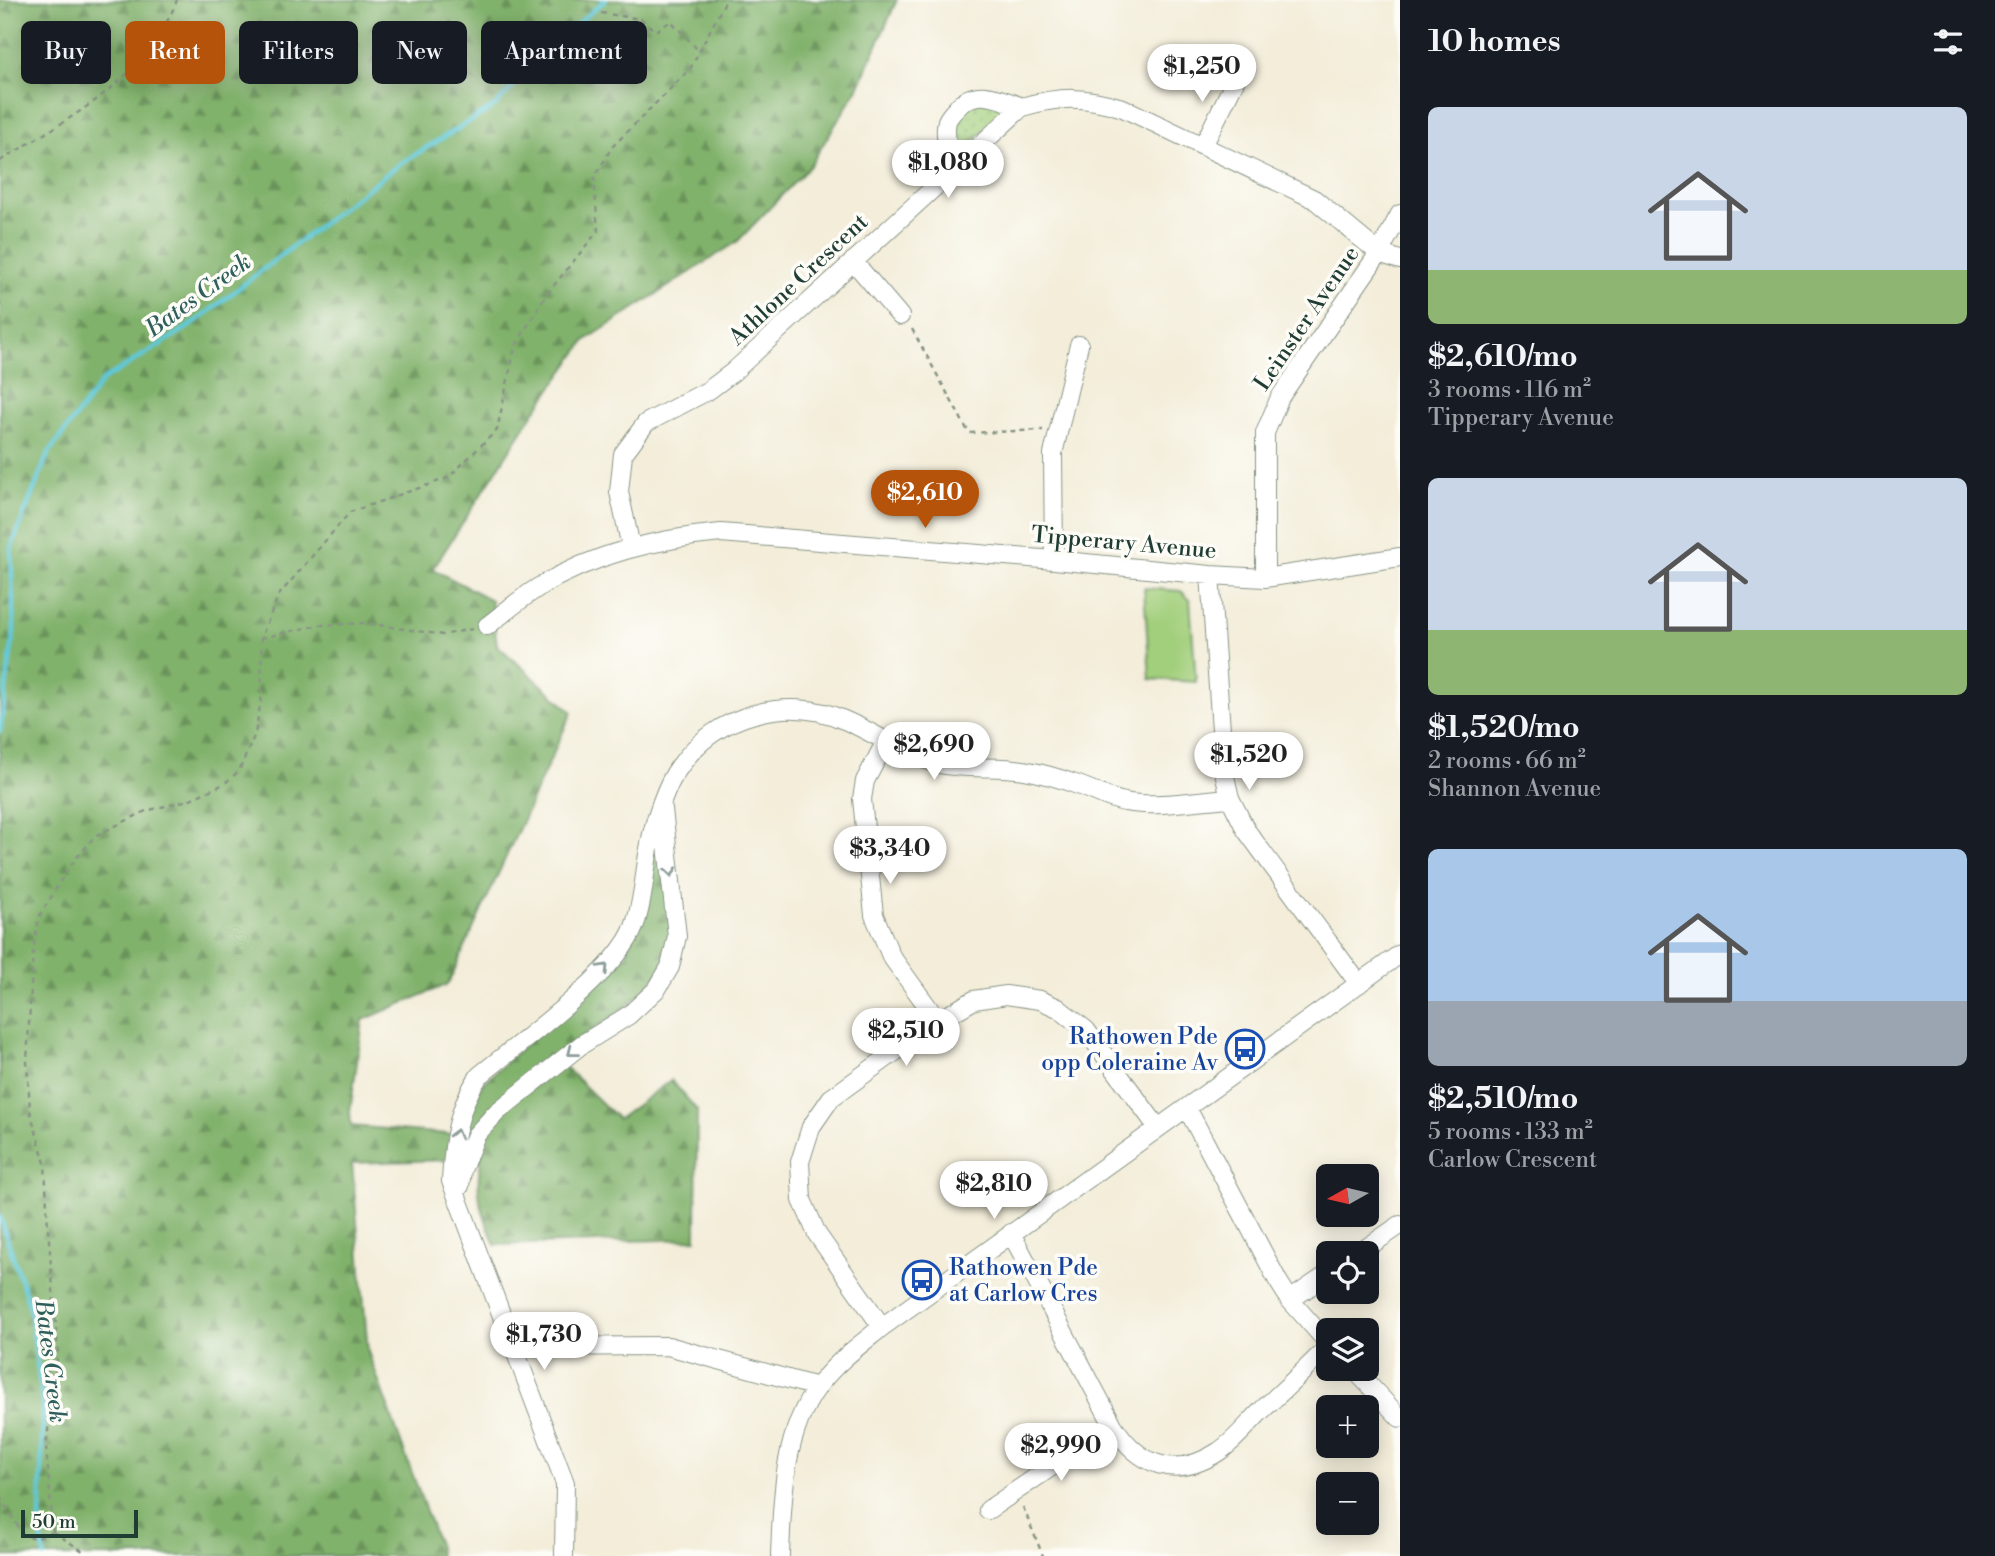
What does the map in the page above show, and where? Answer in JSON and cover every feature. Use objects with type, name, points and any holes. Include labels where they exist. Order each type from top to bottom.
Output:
[{"type":"street","points":[[1203,146],[1236,79]]},
{"type":"street","points":[[953,169],[947,143],[947,120],[960,104],[976,96],[994,96],[1022,107]]},
{"type":"street","name":"Athlone Crescent","points":[[631,547],[619,492],[623,453],[646,423],[709,390],[733,372],[1022,107],[1070,97],[1094,99],[1123,108],[1314,199],[1379,253]]},
{"type":"street","name":"Leinster Avenue","points":[[1265,578],[1265,433],[1280,397],[1379,253],[1400,214]]},
{"type":"street","points":[[1379,253],[1400,260]]},
{"type":"street","points":[[853,261],[900,316]]},
{"type":"street","points":[[1054,560],[1053,454],[1079,345]]},
{"type":"street","name":"Tipperary Avenue","points":[[487,626],[538,587],[577,568],[631,547],[678,537],[721,533],[1265,578],[1400,557]]},
{"type":"street","points":[[1210,575],[1224,772],[1230,798],[1247,830],[1359,984]]},
{"type":"street","points":[[564,1556],[565,1483],[451,1181],[453,1138],[469,1091],[479,1076],[583,989],[620,952],[634,928],[650,841],[680,765],[719,728],[751,714],[789,708],[822,712],[845,720],[938,763],[961,768],[1023,770],[1076,784],[1126,803],[1151,804],[1230,798]]},
{"type":"street","points":[[886,741],[865,782],[862,799],[874,915],[891,956],[938,1021]]},
{"type":"street","points":[[458,1200],[462,1170],[476,1135],[497,1112],[581,1045],[629,1015],[657,989],[670,967],[677,936],[662,805]]},
{"type":"street","points":[[780,1556],[783,1486],[792,1446],[817,1387],[852,1351],[1011,1233],[1400,954]]},
{"type":"street","points":[[882,1327],[817,1234],[802,1200],[800,1162],[811,1127],[831,1098],[938,1021],[974,1000],[1006,995],[1040,1000],[1058,1008],[1086,1030],[1158,1128]]},
{"type":"street","points":[[1187,1108],[1278,1281],[1316,1331]]},
{"type":"street","points":[[1377,1241],[1400,1225]]},
{"type":"street","points":[[1011,1233],[1113,1425],[1125,1444],[1145,1460],[1167,1467],[1195,1464],[1219,1451],[1316,1357]]},
{"type":"street","points":[[1290,1300],[1316,1282]]},
{"type":"street","points":[[514,1346],[668,1346],[817,1387]]},
{"type":"street","points":[[1365,1381],[1400,1418]]},
{"type":"street","points":[[988,1510],[1113,1425]]},
{"type":"path","points":[[0,161],[99,99],[147,54],[168,23],[177,0]]},
{"type":"path","points":[[53,1532],[46,1447],[58,1349],[45,1163],[30,1111],[27,1060],[33,950],[39,917],[69,867],[95,836],[146,811],[188,800],[224,784],[239,771],[255,734],[262,695],[261,638],[278,596],[350,512],[448,478],[497,430],[515,347],[546,295],[598,232],[594,178],[612,147],[690,69],[726,0]]},
{"type":"path","points":[[601,13],[641,19],[656,31],[671,21],[699,51]]},
{"type":"path","points":[[900,316],[912,328],[969,433],[1058,430]]},
{"type":"path","points":[[261,638],[332,624],[366,623],[443,635],[487,626]]},
{"type":"path","points":[[1017,1490],[1043,1556]]},
{"type":"path","points":[[0,1497],[24,1536],[38,1538],[53,1532]]},
{"type":"path","points":[[53,1532],[86,1553]]},
{"type":"green space","points":[[0,0],[897,0],[858,88],[809,167],[738,241],[586,340],[533,414],[433,569],[491,600],[497,645],[572,712],[448,984],[363,1020],[350,1111],[351,1126],[460,1135],[475,1094],[485,1081],[626,956],[656,848],[660,848],[671,933],[667,954],[658,973],[628,1005],[554,1056],[618,1119],[671,1080],[697,1110],[696,1239],[495,1245],[480,1203],[478,1183],[481,1159],[352,1163],[368,1352],[439,1547],[439,1556],[0,1556]]},
{"type":"green space","points":[[981,101],[1008,107],[967,147],[957,146],[954,132],[961,110]]},
{"type":"green space","points":[[1144,588],[1181,591],[1190,600],[1196,682],[1150,679]]},
{"type":"waterway","name":"Bates Creek","points":[[0,731],[14,631],[11,548],[48,454],[103,380],[190,326],[398,165],[495,106],[541,56],[605,0]]},
{"type":"waterway","name":"Bates Creek","points":[[0,1217],[30,1308],[43,1407],[40,1525],[44,1556]]},
{"type":"place","name":"Rathowen Pde opp Coleraine Av","points":[[1245,1049]]},
{"type":"place","name":"Rathowen Pde at Carlow Cres","points":[[922,1280]]}]
